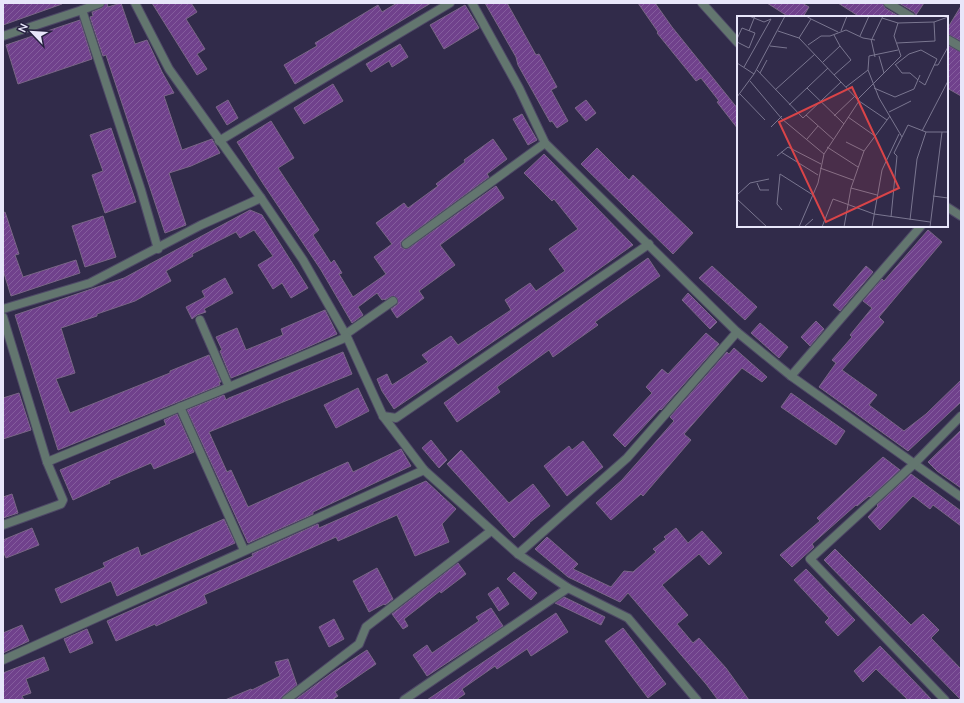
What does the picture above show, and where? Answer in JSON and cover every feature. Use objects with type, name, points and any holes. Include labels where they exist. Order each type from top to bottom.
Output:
[{"type":"street","points":[[3,36],[100,3]]},
{"type":"street","points":[[135,3],[169,69],[261,198],[303,260],[347,336],[383,416],[424,470],[518,554],[568,588],[628,618],[697,700]]},
{"type":"street","points":[[219,141],[450,3]]},
{"type":"street","points":[[472,3],[519,88],[544,143],[649,244],[737,332],[790,376],[961,497]]},
{"type":"street","points":[[702,3],[737,41]]},
{"type":"street","points":[[888,3],[909,16]]},
{"type":"street","points":[[82,10],[141,190],[158,249]]},
{"type":"street","points":[[948,40],[961,47]]},
{"type":"street","points":[[406,244],[544,143]]},
{"type":"street","points":[[3,309],[90,283],[202,225],[261,198]]},
{"type":"street","points":[[948,208],[961,216]]},
{"type":"street","points":[[790,376],[920,227]]},
{"type":"street","points":[[383,416],[396,418],[649,244]]},
{"type":"street","points":[[47,462],[229,387],[347,336],[393,301]]},
{"type":"street","points":[[3,317],[47,462],[62,500],[61,504],[3,525]]},
{"type":"street","points":[[200,320],[229,387]]},
{"type":"street","points":[[518,554],[627,458],[737,332]]},
{"type":"street","points":[[180,407],[244,550]]},
{"type":"street","points":[[945,700],[810,559],[914,464],[961,416]]},
{"type":"street","points":[[3,660],[424,470]]},
{"type":"street","points":[[286,700],[359,644],[366,627],[491,531]]},
{"type":"street","points":[[404,700],[568,588]]},
{"type":"building","points":[[3,3],[62,3],[62,4],[3,25]]},
{"type":"building","points":[[105,3],[107,3],[108,7],[121,3],[135,44],[147,40],[174,93],[164,96],[182,150],[212,139],[220,153],[191,166],[169,173],[186,225],[165,233],[106,55],[103,56],[90,17],[93,16],[92,12],[102,8]]},
{"type":"building","points":[[152,3],[191,3],[197,12],[186,19],[205,49],[197,54],[207,69],[197,75]]},
{"type":"building","points":[[397,3],[431,3],[295,84],[284,65],[317,46],[315,43],[378,5],[382,12]]},
{"type":"building","points":[[485,3],[507,3],[536,55],[539,54],[557,87],[551,90],[568,121],[557,128],[552,121],[550,122],[518,65],[516,57]]},
{"type":"building","points":[[638,3],[655,3],[672,27],[737,108],[737,128],[701,78],[696,81],[657,33],[658,32]]},
{"type":"building","points":[[767,3],[802,3],[809,7],[804,16],[787,16]]},
{"type":"building","points":[[838,3],[883,3],[885,8],[898,16],[858,16]]},
{"type":"building","points":[[899,3],[924,3],[916,15],[914,12]]},
{"type":"building","points":[[465,5],[479,28],[444,49],[430,25]]},
{"type":"building","points":[[961,6],[961,41],[948,34],[948,27]]},
{"type":"building","points":[[80,20],[92,59],[18,84],[6,45]]},
{"type":"building","points":[[400,44],[408,57],[392,67],[389,61],[371,72],[366,64]]},
{"type":"building","points":[[948,46],[961,52],[961,96],[948,89]]},
{"type":"building","points":[[333,84],[343,101],[304,124],[294,108]]},
{"type":"building","points":[[228,100],[238,118],[227,125],[216,107]]},
{"type":"building","points":[[586,100],[596,113],[586,121],[575,108]]},
{"type":"building","points":[[522,114],[537,140],[528,145],[513,119]]},
{"type":"building","points":[[271,121],[294,158],[278,168],[319,230],[313,235],[331,263],[334,260],[342,273],[339,274],[353,297],[386,274],[374,257],[392,244],[376,223],[404,203],[408,208],[438,186],[436,184],[465,162],[464,160],[493,139],[507,159],[487,174],[489,177],[403,240],[401,242],[401,247],[404,249],[409,248],[496,186],[504,198],[440,245],[455,265],[419,291],[424,298],[397,318],[391,309],[398,304],[397,298],[392,296],[382,300],[377,293],[358,307],[363,315],[352,323],[321,270],[237,142]]},
{"type":"building","points":[[111,128],[136,202],[105,213],[92,175],[103,171],[90,135]]},
{"type":"building","points":[[597,148],[629,180],[633,175],[693,233],[673,254],[581,164]]},
{"type":"building","points":[[544,154],[633,245],[394,409],[382,391],[377,379],[387,374],[392,385],[428,362],[422,355],[451,336],[458,345],[511,310],[505,300],[530,283],[536,291],[565,271],[549,249],[578,229],[554,199],[552,201],[524,173]]},
{"type":"building","points":[[250,210],[262,215],[308,288],[291,298],[282,283],[273,289],[258,265],[273,256],[254,230],[240,238],[236,232],[192,254],[193,256],[166,271],[171,281],[135,301],[61,328],[75,373],[56,379],[70,413],[170,373],[170,371],[209,355],[221,382],[219,382],[220,385],[58,450],[15,315],[124,278]]},
{"type":"building","points":[[5,212],[19,254],[15,255],[23,277],[76,260],[80,273],[11,296],[3,270],[3,213]]},
{"type":"building","points":[[103,216],[116,257],[85,267],[72,226]]},
{"type":"building","points":[[928,230],[942,242],[879,317],[884,322],[842,370],[877,395],[869,405],[904,431],[926,414],[961,380],[961,402],[908,451],[819,387],[836,363],[832,360],[852,337],[850,335],[872,308],[863,301],[882,279],[884,281]]},
{"type":"building","points":[[648,258],[660,276],[595,322],[598,325],[553,357],[549,350],[497,387],[500,392],[457,422],[444,403]]},
{"type":"building","points":[[712,266],[757,307],[745,320],[699,278]]},
{"type":"building","points":[[866,266],[873,272],[840,311],[833,305]]},
{"type":"building","points":[[225,278],[233,293],[204,309],[206,312],[197,315],[192,319],[186,307],[205,297],[202,291]]},
{"type":"building","points":[[688,293],[717,322],[710,329],[682,300]]},
{"type":"building","points":[[325,310],[337,334],[292,354],[231,378],[216,337],[237,328],[246,350],[283,335],[281,329]]},
{"type":"building","points":[[816,321],[824,329],[810,346],[801,337]]},
{"type":"building","points":[[760,323],[788,347],[779,358],[751,333]]},
{"type":"building","points":[[706,333],[719,344],[661,410],[660,409],[625,447],[613,435],[652,393],[646,387],[662,369],[668,374]]},
{"type":"building","points":[[734,348],[767,377],[762,382],[742,368],[684,434],[691,440],[643,496],[641,494],[611,520],[596,503],[622,480],[674,421],[670,417],[727,352],[729,354]]},
{"type":"building","points":[[343,352],[352,374],[209,432],[227,472],[231,470],[248,507],[348,462],[353,472],[401,449],[411,466],[313,512],[313,514],[248,543],[187,410],[224,395],[226,400]]},
{"type":"building","points":[[358,388],[369,411],[336,428],[324,405]]},
{"type":"building","points":[[19,393],[31,430],[3,439],[3,398]]},
{"type":"building","points":[[791,393],[845,431],[836,445],[781,407]]},
{"type":"building","points":[[177,414],[194,452],[154,469],[151,463],[109,481],[110,483],[73,500],[60,470],[166,425],[164,420]]},
{"type":"building","points":[[961,430],[961,488],[937,471],[928,462]]},
{"type":"building","points":[[431,440],[447,460],[439,468],[422,448]]},
{"type":"building","points":[[583,441],[603,467],[567,496],[544,466],[569,446],[572,450]]},
{"type":"building","points":[[461,450],[509,503],[533,484],[550,506],[529,523],[514,538],[447,464]]},
{"type":"building","points":[[883,457],[900,470],[870,497],[869,496],[857,506],[856,505],[812,544],[814,547],[792,567],[780,555],[820,521],[817,518]]},
{"type":"building","points":[[911,474],[961,511],[961,526],[933,505],[930,509],[913,496],[880,530],[868,517],[878,506],[877,505]]},
{"type":"building","points":[[426,481],[456,509],[442,524],[449,542],[415,556],[397,515],[338,541],[336,537],[204,595],[207,603],[156,626],[155,624],[116,641],[107,621],[253,556],[252,554],[318,524],[319,528]]},
{"type":"building","points":[[12,494],[18,513],[3,518],[3,497]]},
{"type":"building","points":[[224,519],[235,543],[117,596],[111,581],[61,603],[55,589],[105,567],[103,563],[138,547],[141,556]]},
{"type":"building","points":[[32,528],[39,545],[6,558],[3,551],[3,540]]},
{"type":"building","points":[[676,528],[688,543],[702,531],[722,553],[709,565],[699,554],[662,585],[688,615],[677,624],[693,643],[699,638],[726,668],[749,700],[718,700],[628,593],[620,602],[568,577],[535,549],[547,537],[578,564],[573,569],[611,587],[624,571],[633,572],[656,552],[653,549],[666,539],[664,537]]},
{"type":"building","points":[[835,549],[911,625],[923,614],[939,630],[931,638],[961,669],[961,700],[824,560]]},
{"type":"building","points":[[458,563],[466,574],[441,593],[440,591],[404,619],[408,626],[403,629],[392,614]]},
{"type":"building","points":[[377,568],[393,599],[385,605],[384,604],[369,612],[353,581]]},
{"type":"building","points":[[806,569],[855,620],[838,636],[825,622],[829,618],[794,580]]},
{"type":"building","points":[[514,572],[537,593],[531,600],[507,579]]},
{"type":"building","points":[[498,587],[509,604],[499,611],[488,594]]},
{"type":"building","points":[[564,597],[605,617],[601,625],[555,603]]},
{"type":"building","points":[[491,608],[503,626],[427,676],[413,655],[427,645],[432,653],[479,621],[476,617]]},
{"type":"building","points":[[556,613],[568,632],[531,656],[527,649],[497,669],[495,666],[462,689],[465,694],[456,700],[427,700]]},
{"type":"building","points":[[334,619],[344,639],[329,647],[319,627]]},
{"type":"building","points":[[22,625],[29,641],[3,653],[3,633]]},
{"type":"building","points":[[623,628],[666,684],[648,698],[605,641]]},
{"type":"building","points":[[87,629],[93,643],[70,653],[64,639]]},
{"type":"building","points":[[880,646],[932,700],[908,700],[876,669],[863,682],[854,671]]},
{"type":"building","points":[[367,650],[376,664],[335,692],[338,696],[332,700],[295,700],[333,672]]},
{"type":"building","points":[[44,657],[49,670],[26,679],[31,693],[22,696],[24,700],[3,700],[3,673]]},
{"type":"building","points":[[288,659],[297,685],[283,696],[281,700],[225,700],[251,689],[252,690],[280,676],[275,662]]}]
